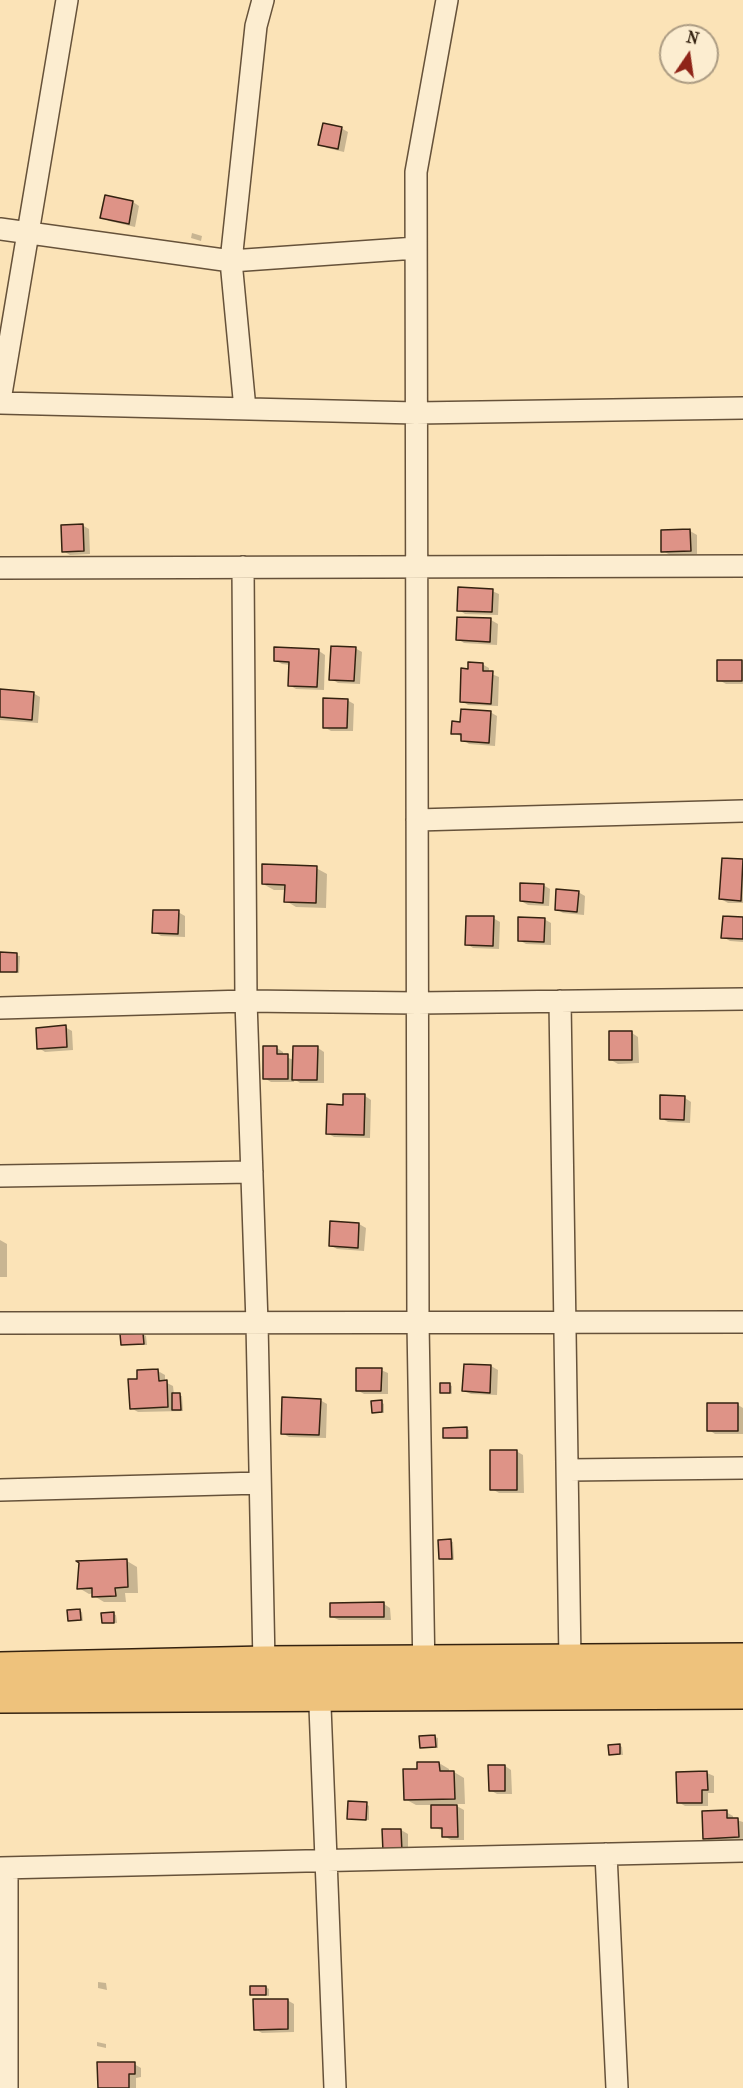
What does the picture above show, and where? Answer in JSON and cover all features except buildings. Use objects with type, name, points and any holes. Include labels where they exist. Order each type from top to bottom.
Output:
[{"type":"main road","points":[[424,1677],[570,1661],[743,1660]]},
{"type":"main road","points":[[0,1669],[264,1663],[319,1678]]},
{"type":"main road","points":[[0,1696],[319,1678],[424,1677],[743,1692]]},
{"type":"street","points":[[67,0],[0,401],[416,413],[743,408]]},
{"type":"street","points":[[245,409],[231,261],[256,26],[263,0]]},
{"type":"street","points":[[424,1677],[418,1323],[416,172],[447,0]]},
{"type":"street","points":[[0,229],[231,261],[416,248]]},
{"type":"street","points":[[0,568],[743,566]]},
{"type":"street","points":[[243,567],[246,1001],[257,1323],[264,1663]]},
{"type":"street","points":[[417,820],[743,811]]},
{"type":"street","points":[[0,1008],[246,1001],[417,1003],[743,999]]},
{"type":"street","points":[[560,1001],[569,1470],[570,1661]]},
{"type":"street","points":[[0,1176],[252,1172]]},
{"type":"street","points":[[0,1323],[743,1322]]},
{"type":"street","points":[[569,1470],[743,1468]]},
{"type":"street","points":[[0,1490],[260,1483]]},
{"type":"street","points":[[319,1678],[335,2088]]},
{"type":"street","points":[[7,2088],[4,1868],[743,1851]]},
{"type":"street","points":[[606,1854],[617,2088]]}]
